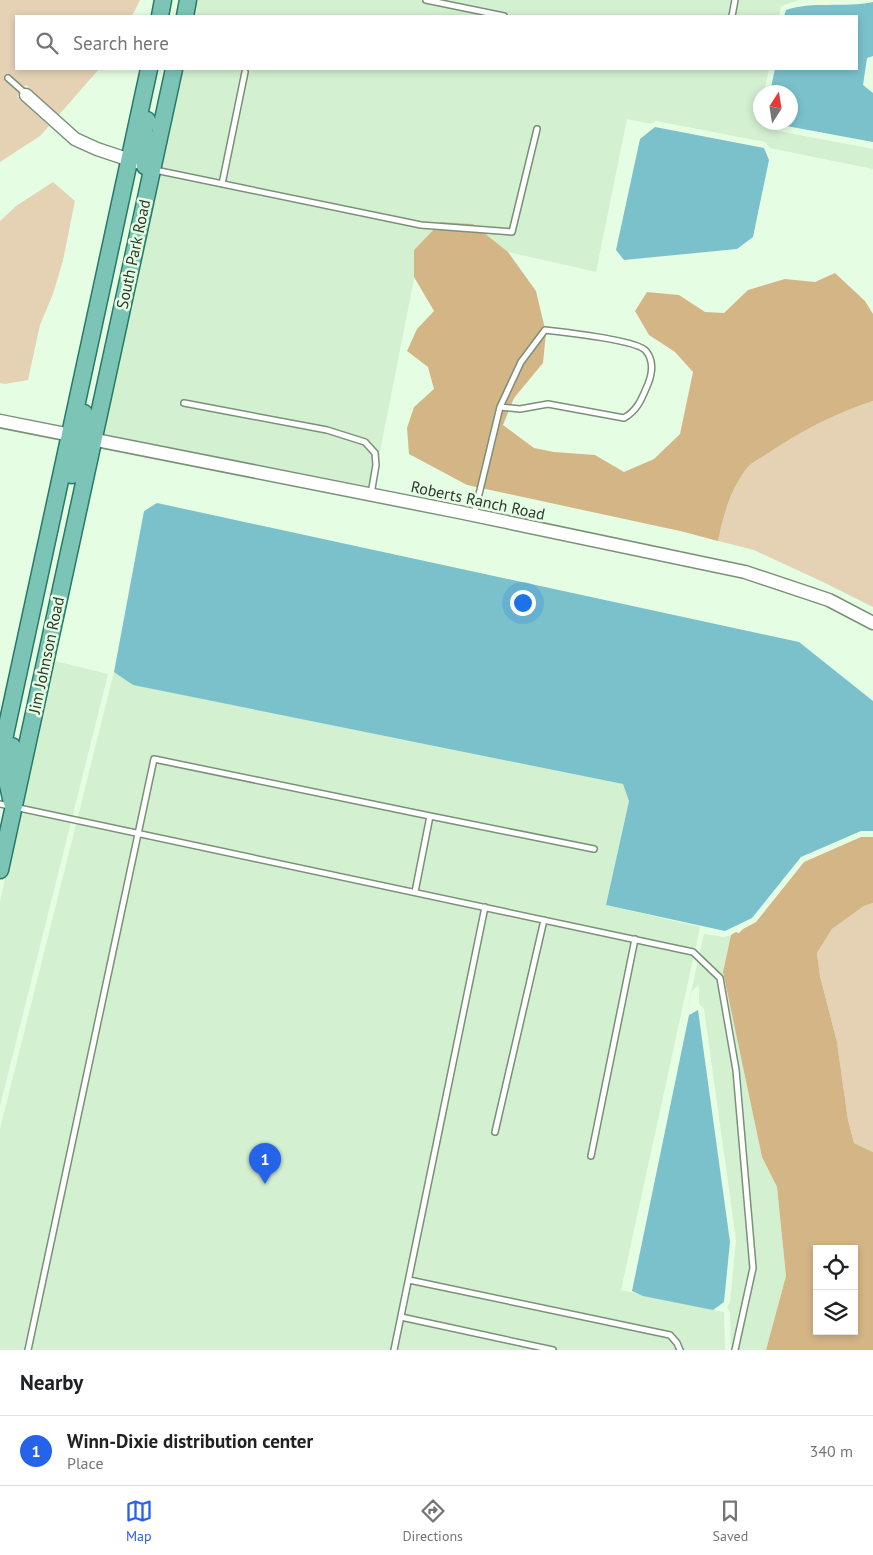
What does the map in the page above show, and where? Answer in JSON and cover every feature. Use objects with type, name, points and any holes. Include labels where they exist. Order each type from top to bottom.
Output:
[{"type":"main road","points":[[160,15],[163,0]]},
{"type":"main road","points":[[169,15],[170,0]]},
{"type":"main road","points":[[185,15],[188,0]]},
{"type":"main road","name":"South Park Road","points":[[81,437],[107,264],[149,70]]},
{"type":"main road","points":[[148,168],[144,130],[158,70]]},
{"type":"main road","name":"South Park Road","points":[[81,437],[174,70]]},
{"type":"main road","name":"Jim Johnson Road","points":[[0,758],[31,615],[81,437]]},
{"type":"main road","name":"Jim Johnson Road","points":[[0,870],[6,806],[52,628],[81,437]]},
{"type":"main road","points":[[6,806],[6,776],[36,638],[31,615]]},
{"type":"street","points":[[26,95],[76,139],[148,168]]},
{"type":"street","name":"Roberts Ranch Road","points":[[0,421],[371,494],[745,572],[829,600],[873,623]]},
{"type":"lane","points":[[426,0],[499,15]]},
{"type":"lane","points":[[732,15],[736,0]]},
{"type":"lane","points":[[222,184],[245,72]]},
{"type":"lane","points":[[8,78],[26,95]]},
{"type":"lane","points":[[148,168],[420,226],[512,232],[537,129]]},
{"type":"lane","points":[[474,515],[500,407],[522,362],[545,330],[631,343],[646,349],[651,360],[651,376],[642,398],[633,413],[624,418],[548,404],[520,409],[500,407]]},
{"type":"lane","points":[[184,403],[327,430],[365,442],[375,453],[376,465],[371,494]]},
{"type":"lane","points":[[28,1350],[154,759],[594,849]]},
{"type":"lane","points":[[6,806],[693,952],[720,978],[736,1070],[753,1268],[735,1350]]},
{"type":"lane","points":[[416,892],[430,816]]},
{"type":"lane","points":[[394,1350],[485,907]]},
{"type":"lane","points":[[495,1132],[544,920]]},
{"type":"lane","points":[[591,1156],[635,939]]},
{"type":"lane","points":[[409,1280],[670,1335],[680,1350]]},
{"type":"lane","points":[[401,1317],[553,1350]]},
{"type":"shaded area","points":[[0,0],[140,0],[132,15],[15,15],[15,70],[98,70],[58,116],[26,85],[17,96],[49,126],[40,136],[0,162]]},
{"type":"shaded area","points":[[194,0],[799,0],[781,7],[779,15],[191,15]]},
{"type":"shaded area","points":[[180,70],[769,70],[766,85],[753,85],[753,130],[776,130],[873,149],[873,169],[770,148],[765,142],[656,121],[650,124],[627,119],[596,272],[508,252],[473,224],[441,222],[414,250],[414,279],[373,487],[101,434]]},
{"type":"shaded area","points":[[53,182],[75,201],[63,260],[53,294],[40,325],[28,380],[5,384],[0,383],[0,221],[16,206]]},
{"type":"shaded area","points":[[441,222],[473,224],[508,252],[536,291],[546,333],[543,363],[514,398],[503,425],[534,448],[554,452],[595,455],[624,472],[654,459],[680,434],[693,372],[675,352],[649,335],[635,311],[647,292],[679,295],[705,312],[724,313],[748,290],[785,279],[815,282],[835,273],[865,301],[873,314],[873,401],[845,411],[818,424],[750,465],[732,493],[718,541],[467,485],[409,454],[407,428],[414,407],[434,389],[428,367],[407,351],[417,329],[434,311],[414,277],[414,250]]},
{"type":"shaded area","points":[[873,401],[873,607],[754,550],[718,541],[732,493],[750,465],[818,424],[845,411]]},
{"type":"shaded area","points":[[51,660],[108,674],[0,1106],[0,902]]},
{"type":"shaded area","points":[[114,672],[623,784],[629,801],[606,905],[700,927],[621,1290],[724,1312],[725,1350],[0,1350],[0,1129]]},
{"type":"shaded area","points":[[861,837],[873,837],[873,903],[864,906],[832,929],[817,953],[820,976],[837,1042],[848,1120],[854,1143],[873,1152],[873,1350],[766,1350],[786,1276],[777,1187],[762,1157],[723,972],[731,935],[736,932],[739,933],[756,922],[804,862]]},
{"type":"shaded area","points":[[873,903],[873,1152],[854,1143],[848,1120],[837,1042],[820,976],[817,953],[832,929],[864,906]]},
{"type":"shaded area","points":[[704,934],[724,937],[731,935],[723,972],[762,1157],[777,1187],[786,1276],[766,1350],[731,1350],[730,1312],[727,1307],[730,1302],[736,1240],[704,1009],[699,1004],[699,985],[692,991],[687,1010]]},
{"type":"water","points":[[873,2],[873,56],[867,58],[863,85],[873,93],[873,142],[798,128],[798,85],[772,85],[775,70],[858,70],[858,15],[784,15],[786,10],[796,7],[851,5]]},
{"type":"water","points":[[655,127],[764,148],[769,160],[753,237],[737,249],[624,260],[616,250],[640,139]]},
{"type":"water","points":[[157,503],[799,642],[873,701],[873,831],[861,831],[801,857],[752,918],[725,931],[606,905],[629,801],[623,784],[133,685],[114,672],[144,511]]},
{"type":"water","points":[[698,1010],[730,1242],[724,1302],[713,1310],[643,1296],[632,1291],[689,1015]]},
{"type":"place","name":"Winn-Dixie distribution center","points":[[265,1184]]}]
